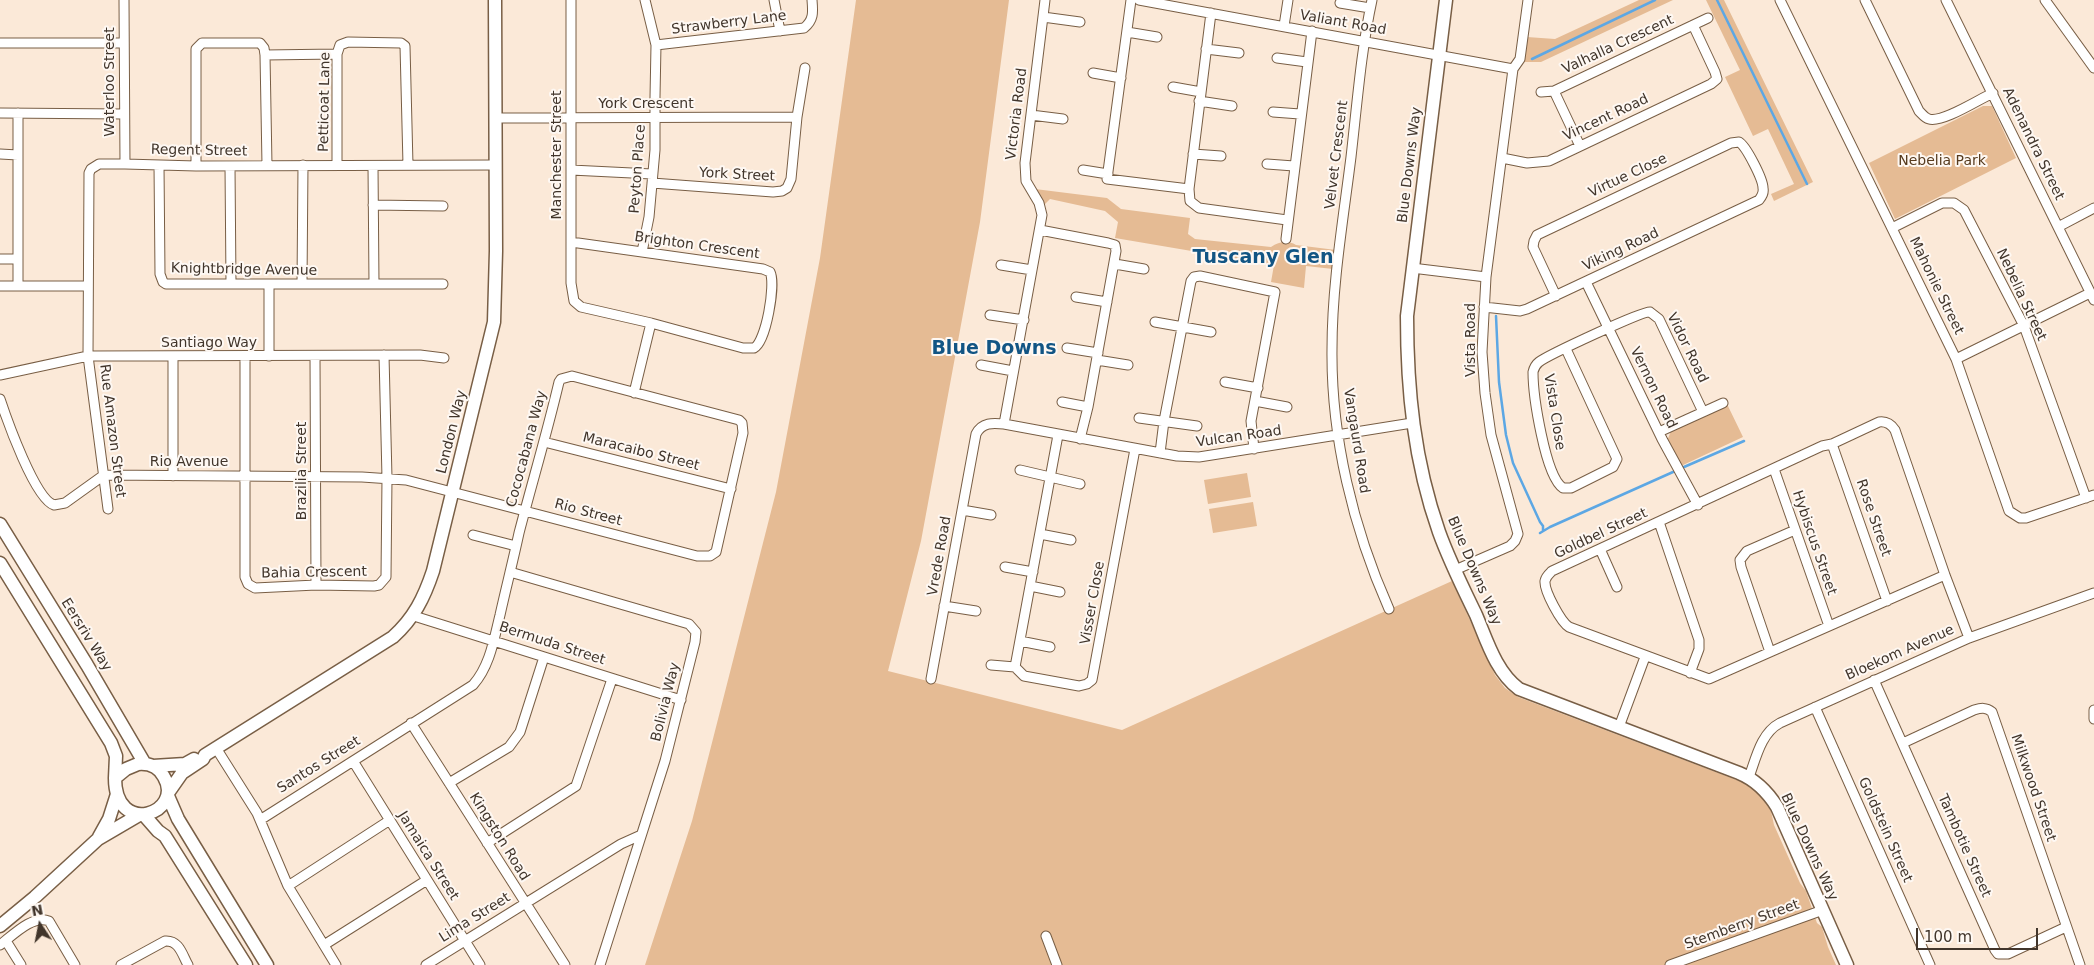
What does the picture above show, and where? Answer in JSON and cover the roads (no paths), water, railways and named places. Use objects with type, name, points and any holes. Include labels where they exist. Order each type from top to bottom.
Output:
[{"type":"street","name":"Waterloo Street","points":[[124,0],[124,164]]},
{"type":"street","name":"London Way","points":[[168,794],[182,773],[211,752],[379,647],[404,627],[414,616],[425,594],[433,571],[494,322],[495,0]]},
{"type":"street","name":"Manchester Street","points":[[571,0],[572,296],[581,307]]},
{"type":"street","name":"Peyton Place","points":[[642,252],[652,179],[656,45],[645,0]]},
{"type":"street","points":[[774,0],[780,31]]},
{"type":"street","name":"Strawberry Lane","points":[[656,45],[804,28],[810,24],[813,13],[812,0]]},
{"type":"street","name":"Victoria Road","points":[[1004,424],[1042,215],[1040,203],[1028,186],[1025,173],[1045,0]]},
{"type":"street","points":[[1131,0],[1107,179],[1189,189]]},
{"type":"street","name":"Valiant Road","points":[[1139,0],[1182,4],[1211,13],[1513,69]]},
{"type":"street","points":[[1284,26],[1288,0]]},
{"type":"street","name":"Blue Downs Way","points":[[1446,0],[1407,316],[1407,356],[1412,423],[1426,489],[1440,534],[1493,653],[1505,676],[1519,689],[1748,777],[1764,790],[1777,807],[1847,965]]},
{"type":"street","name":"Vista Road","points":[[1455,570],[1510,546],[1518,534],[1497,462],[1488,416],[1483,360],[1486,277],[1513,69],[1520,59],[1528,0]]},
{"type":"street","name":"Mahonie Street","points":[[1780,0],[1956,359],[2009,511],[2020,518],[2026,518],[2090,497]]},
{"type":"street","points":[[1865,0],[1923,116],[1929,119],[1941,118],[1993,92]]},
{"type":"street","name":"Adenandra Street","points":[[1946,0],[2092,296]]},
{"type":"street","points":[[2046,0],[2094,68]]},
{"type":"street","points":[[1340,3],[1371,4]]},
{"type":"street","name":"Velvet Crescent","points":[[1336,272],[1371,4]]},
{"type":"street","points":[[1211,13],[1189,189],[1190,201],[1199,208],[1288,220]]},
{"type":"street","points":[[1043,17],[1080,22]]},
{"type":"street","name":"Valhalla Crescent","points":[[1541,92],[1554,91],[1708,18]]},
{"type":"street","name":"Valhalla Crescent","points":[[1693,25],[1717,79]]},
{"type":"street","points":[[1286,239],[1300,114],[1312,31]]},
{"type":"street","points":[[1127,32],[1156,36]]},
{"type":"street","name":"Petticoat Lane","points":[[337,166],[337,54],[340,45],[348,42],[401,43],[404,46],[408,165]]},
{"type":"street","points":[[0,43],[124,43]]},
{"type":"street","points":[[196,166],[195,55],[202,43],[260,43],[264,48],[266,165]]},
{"type":"street","points":[[1206,49],[1239,53]]},
{"type":"street","points":[[265,55],[337,54]]},
{"type":"street","points":[[1277,58],[1307,62]]},
{"type":"street","name":"York Street","points":[[571,170],[773,192],[782,191],[787,188],[791,179],[797,117],[805,68]]},
{"type":"street","points":[[1093,73],[1121,78]]},
{"type":"street","name":"Vincent Road","points":[[1502,158],[1537,163],[1549,160],[1711,84],[1717,79]]},
{"type":"street","points":[[1173,87],[1232,106]]},
{"type":"street","name":"Valhalla Crescent","points":[[1554,91],[1580,146]]},
{"type":"street","points":[[1273,112],[1300,114]]},
{"type":"street","points":[[0,113],[124,114]]},
{"type":"street","points":[[18,113],[18,286]]},
{"type":"street","points":[[1031,115],[1063,119]]},
{"type":"street","name":"York Crescent","points":[[495,118],[797,117]]},
{"type":"street","name":"Virtue Close","points":[[1556,296],[1534,247],[1535,238],[1540,233],[1733,142],[1739,142],[1745,146],[1763,185],[1763,193]]},
{"type":"street","points":[[0,154],[18,155]]},
{"type":"street","points":[[1193,154],[1221,156]]},
{"type":"street","name":"Regent Street","points":[[88,356],[89,173],[91,169],[99,164],[196,166],[495,165]]},
{"type":"street","points":[[1267,164],[1294,166]]},
{"type":"street","name":"Knightbridge Avenue","points":[[159,165],[161,279],[166,284],[443,284]]},
{"type":"street","points":[[302,284],[304,165]]},
{"type":"street","points":[[230,166],[231,284]]},
{"type":"street","points":[[373,166],[374,284]]},
{"type":"street","points":[[1083,170],[1108,174]]},
{"type":"street","name":"Viking Road","points":[[1484,307],[1524,310],[1759,200],[1763,193]]},
{"type":"street","name":"Nebelia Street","points":[[1892,228],[1942,203],[1954,203],[1960,206],[2024,326],[2090,497]]},
{"type":"street","points":[[373,206],[443,206]]},
{"type":"street","points":[[2058,227],[2094,208]]},
{"type":"street","points":[[1040,230],[1115,245],[1115,264],[1088,407],[1080,439]]},
{"type":"street","name":"Brighton Crescent","points":[[571,242],[763,268],[770,272],[773,279],[762,340],[754,348],[743,348],[651,323],[581,307]]},
{"type":"street","points":[[0,259],[18,259]]},
{"type":"street","points":[[1115,264],[1144,269]]},
{"type":"street","points":[[1001,265],[1032,270]]},
{"type":"street","points":[[1412,268],[1486,277]]},
{"type":"street","name":"Vangaurd Road","points":[[1336,272],[1332,349],[1333,389],[1339,434],[1348,484],[1369,561],[1389,609]]},
{"type":"street","points":[[1160,453],[1164,421],[1191,281],[1197,276],[1275,292],[1251,427],[1254,449]]},
{"type":"street","name":"Vernon Road","points":[[1586,282],[1659,432],[1698,505]]},
{"type":"street","points":[[268,284],[269,356]]},
{"type":"street","points":[[0,286],[88,286]]},
{"type":"street","points":[[1956,359],[2092,296]]},
{"type":"street","points":[[1076,297],[1107,302]]},
{"type":"street","name":"Vidor Road","points":[[1609,328],[1643,312],[1656,314],[1703,412]]},
{"type":"street","points":[[990,315],[1024,320]]},
{"type":"street","points":[[1156,322],[1211,332]]},
{"type":"street","points":[[634,394],[651,323]]},
{"type":"street","name":"Vista Close","points":[[1566,348],[1617,459],[1613,467],[1565,489],[1559,485],[1545,451],[1537,409],[1533,372],[1538,362],[1566,348],[1609,328]]},
{"type":"street","points":[[1067,348],[1128,365]]},
{"type":"street","name":"Santiago Way","points":[[0,375],[88,356],[420,355],[444,358]]},
{"type":"street","name":"Rue Amazon Street","points":[[88,356],[108,509]]},
{"type":"street","points":[[173,356],[173,476]]},
{"type":"street","name":"Bahia Crescent","points":[[245,356],[246,581],[255,588],[316,585],[374,586],[382,582],[386,577],[387,478],[384,356]]},
{"type":"street","name":"Brazilia Street","points":[[315,356],[316,585]]},
{"type":"street","points":[[981,365],[1013,371]]},
{"type":"street","name":"Cococabana Way","points":[[394,734],[473,685],[480,678],[494,640],[516,546],[561,379],[572,376],[634,394],[739,420],[744,429],[716,552]]},
{"type":"street","points":[[1225,382],[1258,388]]},
{"type":"street","points":[[0,399],[18,449],[49,504],[65,503],[104,475]]},
{"type":"street","points":[[1255,401],[1286,407]]},
{"type":"street","points":[[1062,402],[1088,407]]},
{"type":"street","points":[[1659,432],[1723,403]]},
{"type":"street","points":[[1139,418],[1197,426]]},
{"type":"street","name":"Goldbel Street","points":[[1945,575],[1713,678],[1706,679],[1569,627],[1560,619],[1545,581],[1550,573],[1822,446],[1832,444],[1879,422],[1888,423],[1893,427],[1969,638]]},
{"type":"street","name":"Vulcan Road","points":[[982,426],[990,423],[1004,424],[1135,449],[1186,457],[1199,457],[1412,423]]},
{"type":"street","name":"Vrede Road","points":[[931,679],[976,434],[982,426]]},
{"type":"street","points":[[1015,667],[1058,435]]},
{"type":"street","name":"Maracaibo Street","points":[[544,442],[731,489]]},
{"type":"street","name":"Rose Street","points":[[1832,444],[1887,600]]},
{"type":"street","name":"Visser Close","points":[[991,665],[1015,667],[1024,676],[1082,686],[1092,680],[1135,449]]},
{"type":"street","name":"Hybiscus Street","points":[[1774,469],[1829,626]]},
{"type":"street","points":[[1020,470],[1080,484]]},
{"type":"street","name":"Rio Avenue","points":[[104,475],[387,478],[406,480],[452,493]]},
{"type":"street","name":"Rio Street","points":[[452,493],[697,556],[710,556],[716,552]]},
{"type":"street","name":"Vrede Road","points":[[962,510],[991,515]]},
{"type":"street","points":[[1659,522],[1699,640],[1699,649],[1690,673]]},
{"type":"street","name":"Eersriv Way","points":[[0,524],[149,765]]},
{"type":"street","points":[[1770,652],[1740,560],[1745,553],[1795,530]]},
{"type":"street","points":[[1040,534],[1071,540]]},
{"type":"street","points":[[473,535],[516,546]]},
{"type":"street","points":[[1600,549],[1617,587]]},
{"type":"street","points":[[0,563],[111,743],[116,756],[116,794],[110,819],[98,839]]},
{"type":"street","points":[[1005,567],[1033,572]]},
{"type":"street","name":"Bolivia Way","points":[[510,572],[689,624],[694,629],[696,636],[665,761],[600,965]]},
{"type":"street","points":[[1030,586],[1060,592]]},
{"type":"street","name":"Bloekom Avenue","points":[[1748,777],[1768,732],[1780,723],[1969,638],[2094,593]]},
{"type":"street","name":"Vrede Road","points":[[944,606],[976,612]]},
{"type":"street","name":"Bermuda Street","points":[[414,616],[681,700]]},
{"type":"street","points":[[1020,641],[1050,647]]},
{"type":"street","points":[[449,783],[509,747],[516,740],[544,657]]},
{"type":"street","points":[[1619,727],[1645,657]]},
{"type":"street","points":[[487,843],[576,786],[612,679]]},
{"type":"street","name":"Tambotie Street","points":[[1874,680],[1998,954],[2008,954],[2066,927]]},
{"type":"street","name":"Goldstein Street","points":[[1815,707],[1930,965]]},
{"type":"street","name":"Milkwood Street","points":[[1903,743],[1974,710],[1982,708],[1989,709],[1992,712],[2080,965]]},
{"type":"street","points":[[2094,710],[2094,718]]},
{"type":"street","name":"Kingston Road","points":[[411,723],[564,965]]},
{"type":"street","name":"Santos Street","points":[[260,820],[394,734]]},
{"type":"street","points":[[211,752],[260,820],[288,886],[336,965]]},
{"type":"street","name":"London Way","points":[[149,765],[185,764],[211,752]]},
{"type":"street","name":"Jamaica Street","points":[[352,761],[480,965]]},
{"type":"street","points":[[115,778],[132,766],[149,765],[163,774],[168,786],[168,794],[178,819],[267,965]]},
{"type":"street","points":[[116,794],[124,808],[141,815],[165,836],[246,965]]},
{"type":"street","points":[[0,926],[35,897],[98,839],[141,815],[153,812],[160,807],[168,794]]},
{"type":"street","points":[[288,886],[390,820]]},
{"type":"street","name":"Lima Street","points":[[426,965],[621,844],[641,834]]},
{"type":"street","points":[[324,945],[427,880]]},
{"type":"street","name":"Stemberry Street","points":[[1670,965],[1823,910]]},
{"type":"street","points":[[21,965],[3,943],[36,920],[47,920],[75,965]]},
{"type":"street","points":[[1046,936],[1057,965]]},
{"type":"street","points":[[121,965],[170,940],[178,945],[188,965]]},
{"type":"waterway","points":[[1532,59],[1655,0]]},
{"type":"waterway","points":[[1717,0],[1807,184]]},
{"type":"waterway","points":[[1496,316],[1499,382],[1506,435],[1513,463],[1543,526],[1543,531]]},
{"type":"waterway","points":[[1684,467],[1744,441]]},
{"type":"waterway","points":[[1540,533],[1673,472]]},
{"type":"district","name":"Tuscany Glen","points":[[1263,258]]},
{"type":"district","name":"Blue Downs","points":[[994,349]]},
{"type":"park label","name":"Nebelia Park","points":[[1942,161]]}]
